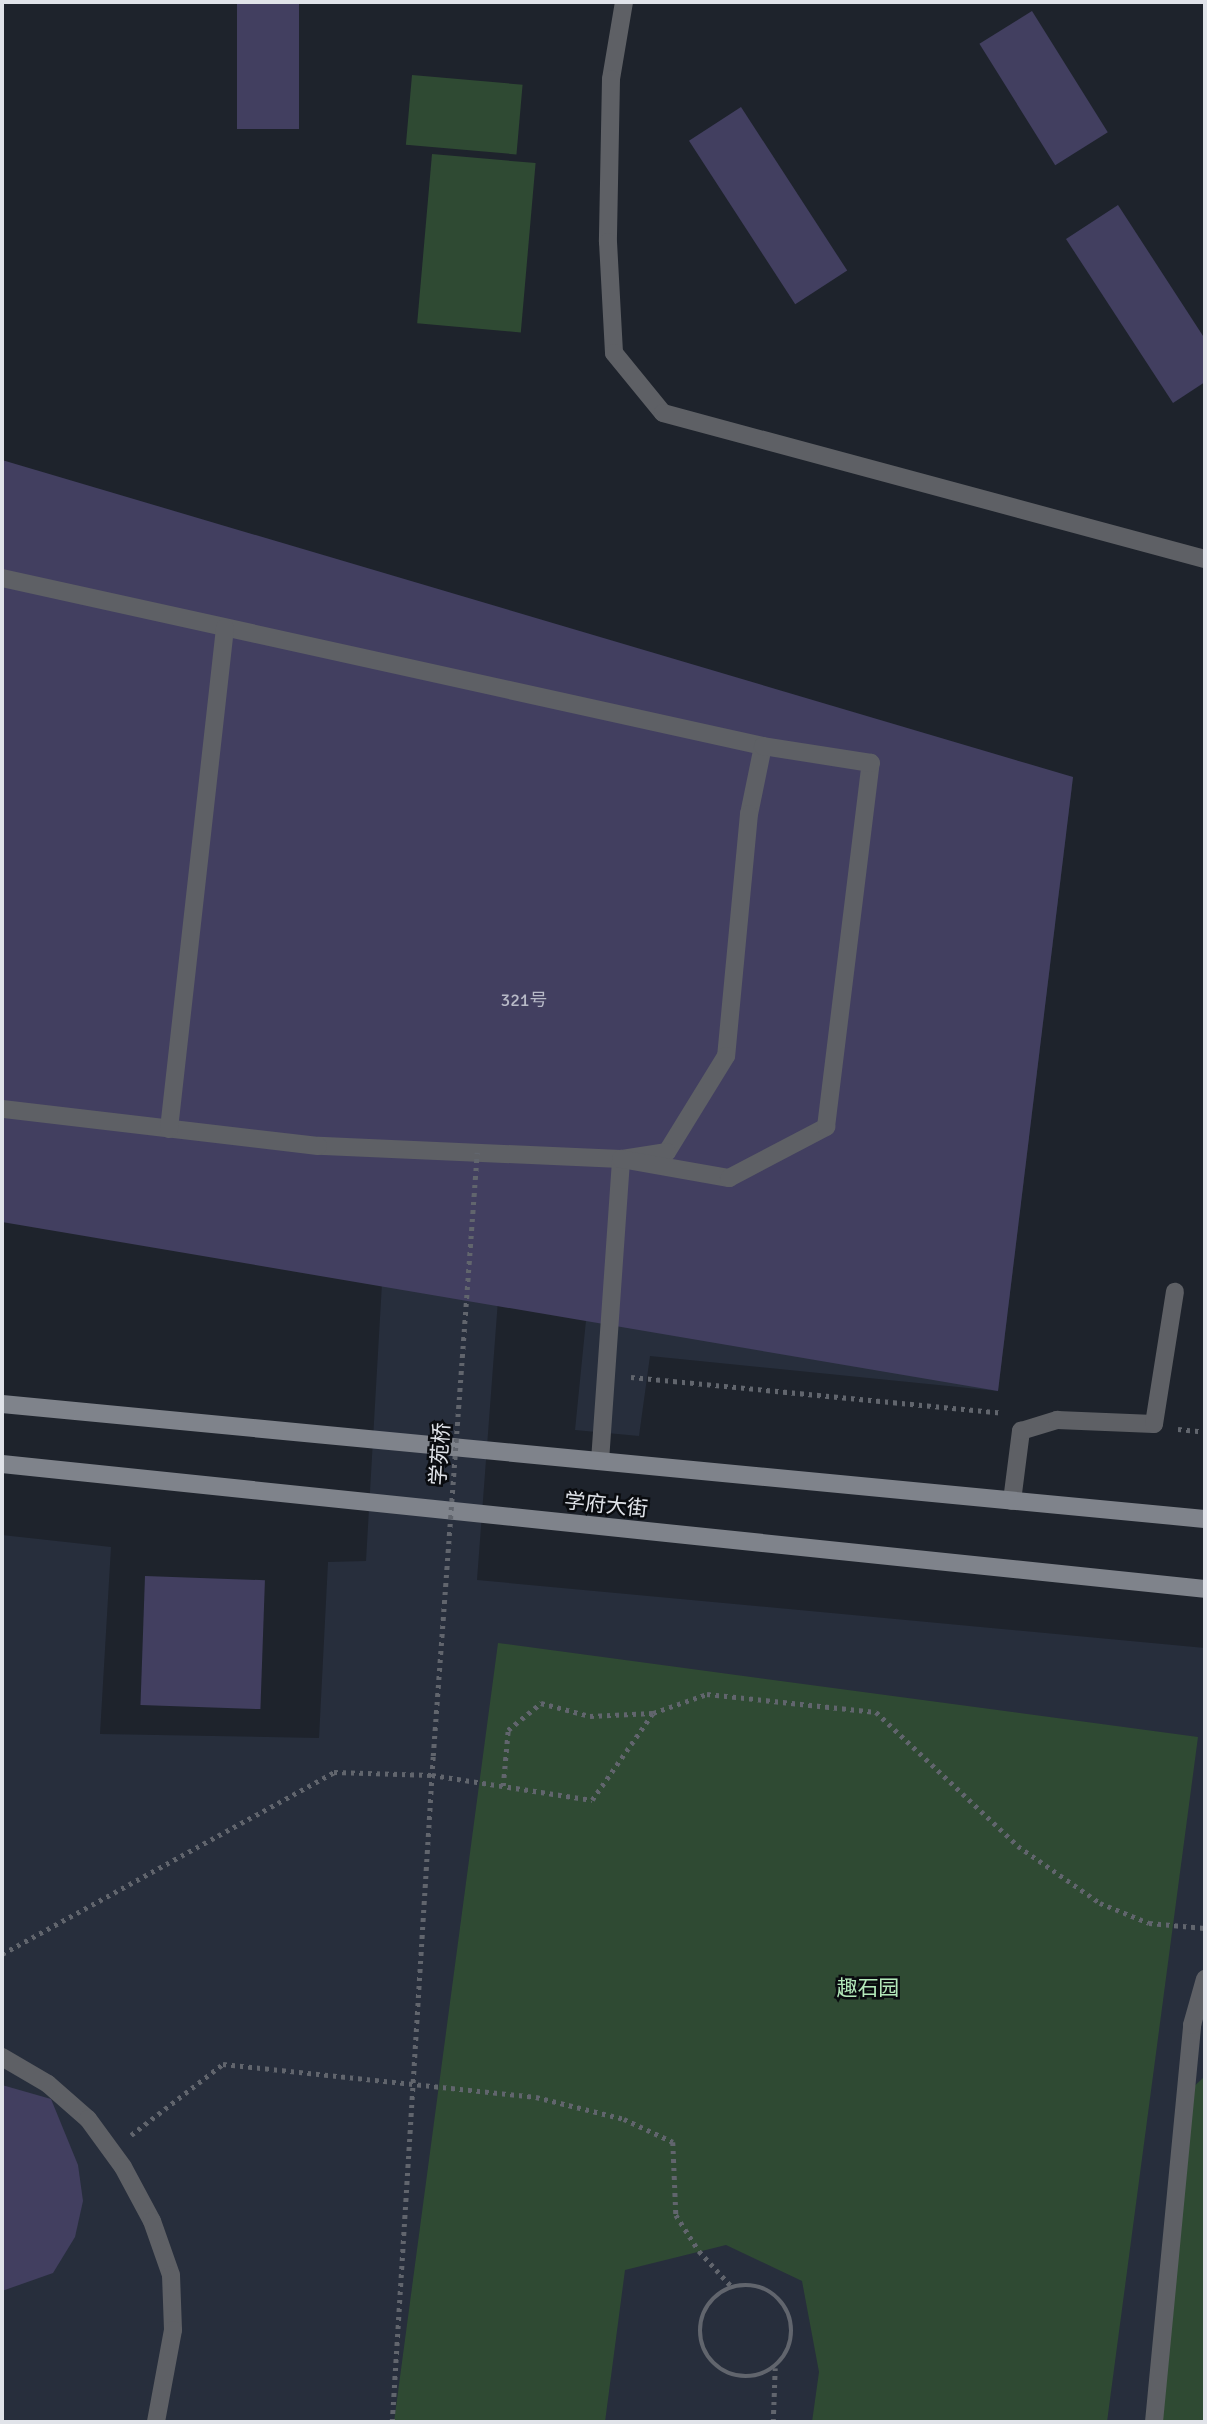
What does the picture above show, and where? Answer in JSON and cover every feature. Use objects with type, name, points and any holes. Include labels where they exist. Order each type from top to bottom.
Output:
[{"type":"main road","name":"学府大街","points":[[2,1404],[1205,1519]]},
{"type":"main road","name":"学府大街","points":[[2,1464],[1205,1589]]},
{"type":"street","points":[[624,2],[611,79],[608,242],[614,353],[663,412],[1205,559]]},
{"type":"street","points":[[2,578],[763,746],[870,762],[826,1127],[729,1178],[621,1159],[318,1146],[2,1109]]},
{"type":"street","points":[[169,1129],[225,628]]},
{"type":"street","points":[[621,1159],[667,1152],[726,1056],[749,814],[763,746]]},
{"type":"street","points":[[600,1461],[621,1159]]},
{"type":"street","points":[[1012,1501],[1021,1431],[1057,1420],[1154,1424],[1175,1292]]},
{"type":"street","points":[[1154,2422],[1192,2025],[1205,1979]]},
{"type":"street","points":[[2,2057],[48,2084],[88,2119],[111,2151],[152,2221],[172,2275],[173,2330],[156,2422]]},
{"type":"path","name":"学苑桥","points":[[392,2422],[433,1756],[477,1153]]},
{"type":"path","points":[[608,1374],[1004,1413]]},
{"type":"path","points":[[1164,1428],[1205,1432]]},
{"type":"path","points":[[503,1786],[508,1730],[541,1703],[590,1716],[653,1713],[707,1694],[876,1712],[1018,1846],[1100,1903],[1149,1923],[1205,1928]]},
{"type":"path","points":[[2,1954],[334,1772],[432,1775],[592,1800],[653,1713]]},
{"type":"path","points":[[111,2151],[223,2064],[537,2097],[625,2119],[673,2142],[676,2215],[699,2251],[732,2287]]},
{"type":"path","points":[[772,2422],[775,2368],[792,2340],[788,2309],[764,2288],[732,2287],[719,2293],[702,2317],[700,2332],[709,2359],[720,2370],[741,2377],[762,2375],[775,2368]]},
{"type":"shaded area","points":[[2,556],[1073,777],[998,1391],[650,1356],[639,1436],[575,1430],[595,1230],[504,1220],[477,1580],[1205,1648],[1205,2422],[2,2422],[2,1535],[111,1547],[100,1734],[319,1738],[328,1562],[366,1561],[387,1196],[2,1154]]},
{"type":"green space","points":[[412,75],[523,85],[516,154],[406,145]]},
{"type":"green space","points":[[432,154],[536,163],[521,332],[417,323]]},
{"type":"green space","name":"趣石园","points":[[498,1643],[1198,1737],[1107,2422],[812,2422],[819,2372],[802,2281],[726,2245],[625,2270],[605,2422],[394,2422]]},
{"type":"green space","points":[[1203,2078],[1205,2422],[1157,2422],[1190,2090]]},
{"type":"building","points":[[237,2],[299,2],[299,129],[237,129]]},
{"type":"building","points":[[1032,11],[1108,132],[1055,165],[979,44]]},
{"type":"building","points":[[741,107],[847,271],[795,304],[689,141]]},
{"type":"building","points":[[1118,205],[1205,339],[1205,382],[1173,403],[1066,239]]},
{"type":"building","points":[[2,460],[1073,777],[998,1391],[2,1222]]},
{"type":"building","points":[[145,1576],[265,1580],[260,1709],[140,1705]]},
{"type":"building","points":[[2,2085],[51,2099],[78,2165],[83,2201],[75,2237],[53,2273],[2,2291]]}]
